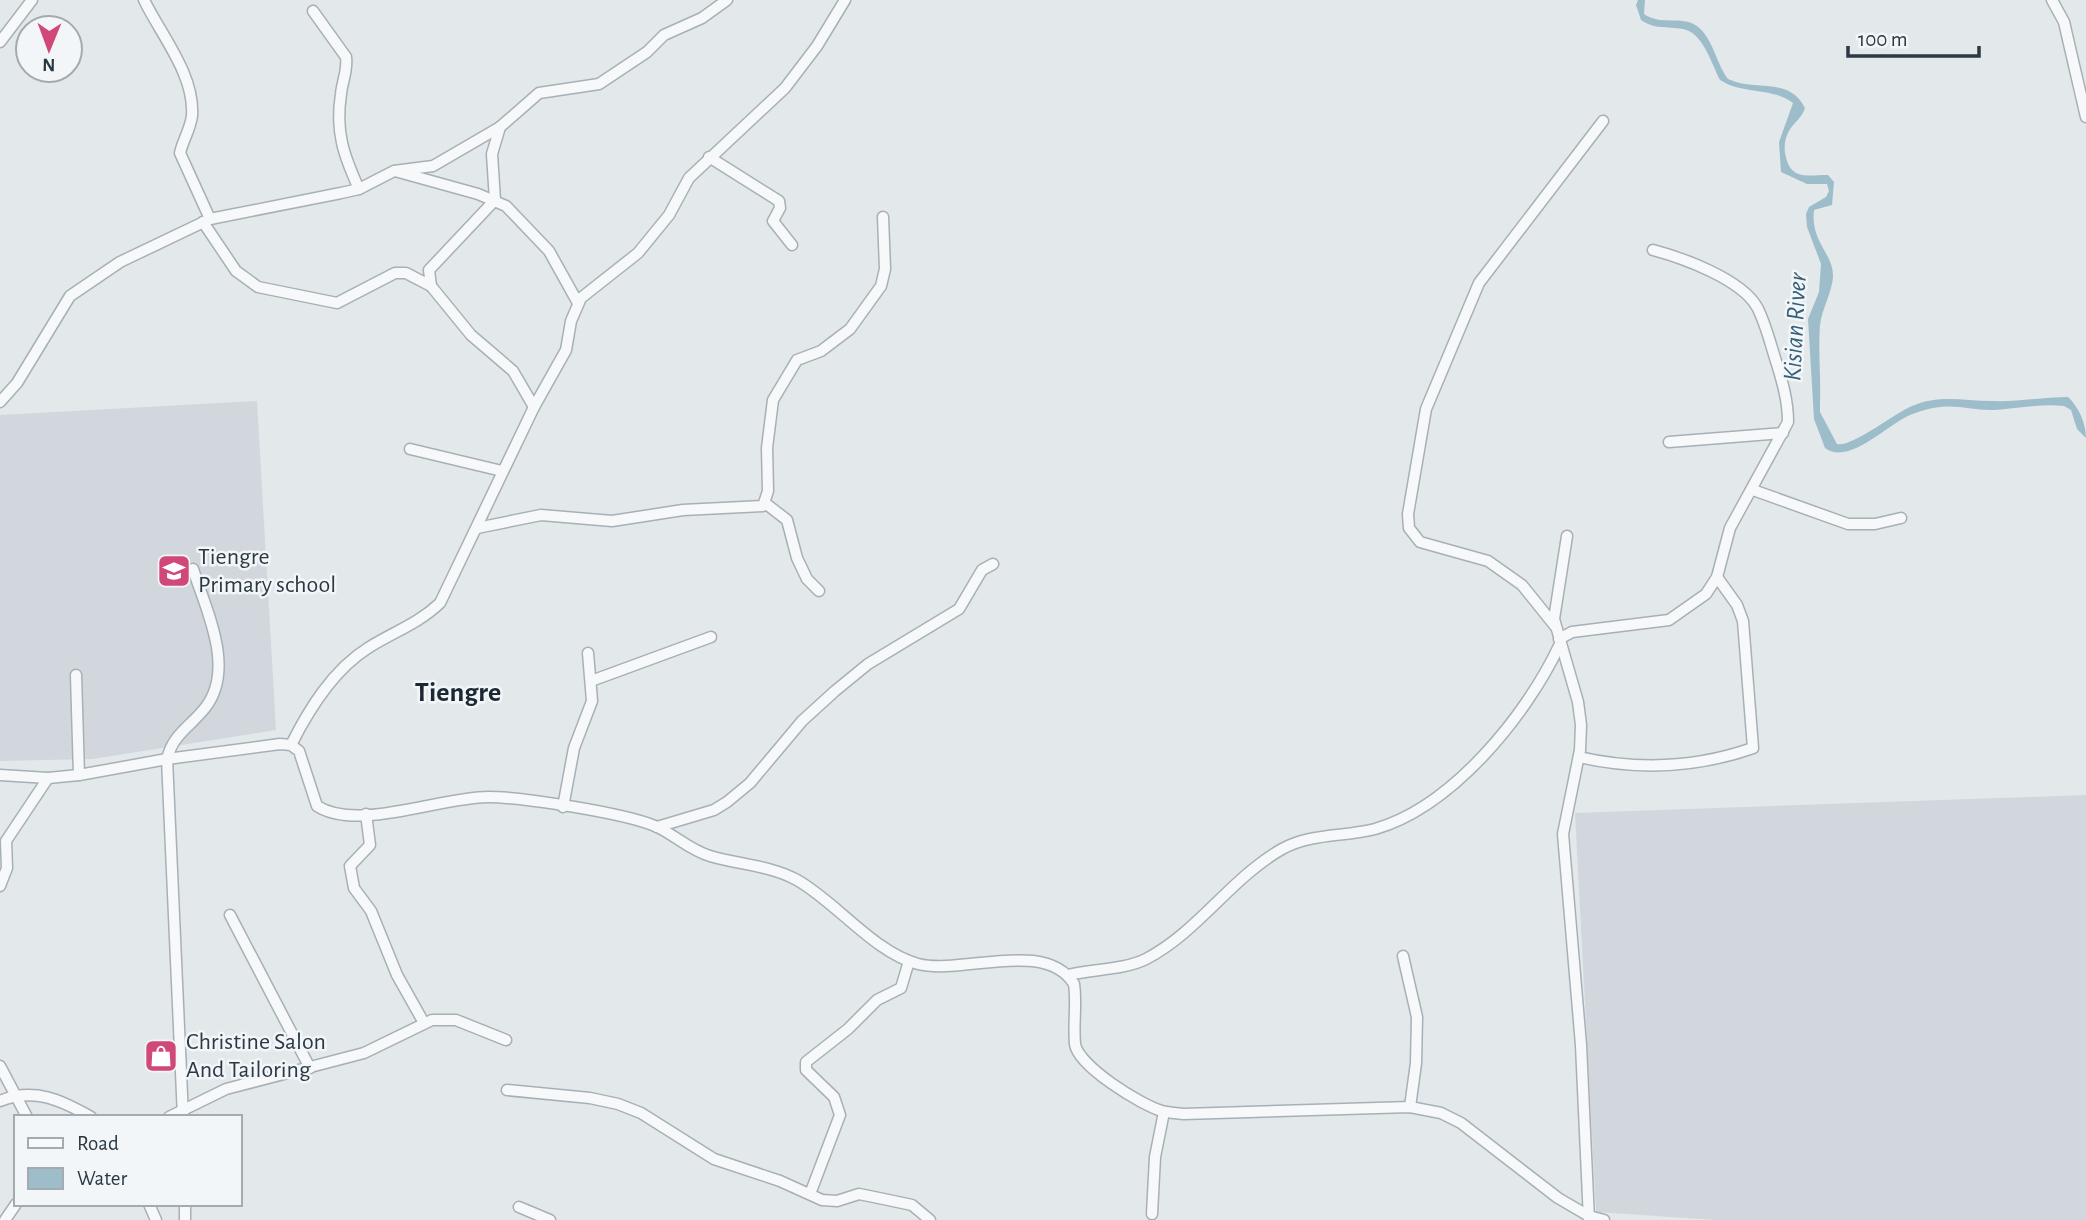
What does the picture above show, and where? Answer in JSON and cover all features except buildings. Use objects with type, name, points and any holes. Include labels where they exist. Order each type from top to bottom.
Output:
[{"type":"street","points":[[0,42],[32,0]]},
{"type":"street","points":[[144,0],[179,64],[188,89],[191,119],[180,153],[207,221],[236,271],[258,287],[337,303],[346,300],[368,284],[395,273],[406,274],[431,286],[471,335],[513,371],[534,407]]},
{"type":"street","points":[[0,402],[17,383],[63,306],[82,285],[120,261],[207,221],[359,189],[394,171],[433,166],[500,128],[539,93],[599,84],[647,52],[664,35],[702,18],[726,0]]},
{"type":"street","points":[[291,745],[323,691],[345,668],[366,649],[413,626],[440,603],[502,471],[566,350],[571,321],[578,303],[648,242],[669,215],[689,178],[785,88],[817,46],[845,0]]},
{"type":"street","points":[[2052,0],[2064,22],[2086,117]]},
{"type":"street","points":[[313,11],[346,57],[347,65],[340,98],[341,138],[343,158],[359,189]]},
{"type":"street","points":[[1555,626],[1522,585],[1488,561],[1420,542],[1409,528],[1408,514],[1426,409],[1479,283],[1603,121]]},
{"type":"street","points":[[431,286],[429,270],[495,200],[492,154],[500,128]]},
{"type":"street","points":[[709,157],[779,201],[780,208],[773,221],[792,244]]},
{"type":"street","points":[[394,171],[506,205],[549,251],[578,303]]},
{"type":"street","points":[[765,503],[773,400],[797,360],[821,351],[845,333],[881,286],[885,269],[883,217]]},
{"type":"street","points":[[1068,975],[1144,960],[1285,847],[1329,835],[1376,828],[1444,792],[1504,734],[1542,683],[1559,643],[1572,632],[1669,620],[1706,594],[1717,577],[1730,528],[1788,422],[1788,404],[1756,305],[1738,286],[1684,259],[1653,250]]},
{"type":"street","points":[[1669,442],[1783,433]]},
{"type":"street","points":[[410,449],[502,471]]},
{"type":"street","points":[[1753,490],[1848,524],[1875,524],[1901,518]]},
{"type":"street","points":[[477,528],[541,515],[612,522],[683,510],[757,508],[765,503]]},
{"type":"street","points":[[765,503],[787,520],[797,558],[807,579],[819,591]]},
{"type":"street","points":[[1567,536],[1554,608],[1555,626],[1578,702],[1581,725],[1578,757],[1563,834],[1580,1031],[1589,1218]]},
{"type":"street","points":[[657,827],[714,810],[727,802],[750,783],[802,721],[835,691],[869,664],[959,609],[982,570],[993,564]]},
{"type":"street","points":[[193,569],[218,658],[216,680],[206,707],[175,736],[167,759],[183,1113],[226,1089],[364,1053],[412,1032],[424,1023],[456,1020],[506,1040]]},
{"type":"street","points":[[1578,757],[1618,766],[1642,767],[1727,757],[1753,748],[1742,621],[1737,605],[1717,577]]},
{"type":"street","points":[[591,681],[711,637]]},
{"type":"street","points":[[563,807],[574,748],[592,701],[588,653]]},
{"type":"street","points":[[76,675],[79,775]]},
{"type":"street","points":[[0,775],[48,778],[79,775],[237,748],[291,745],[299,751],[317,806],[335,815],[366,814],[486,797],[628,818],[657,827],[689,848],[708,856],[776,870],[798,881],[909,961],[937,966],[1034,962],[1059,968],[1068,975],[1076,996],[1076,1044],[1080,1057],[1089,1068],[1148,1106],[1164,1112],[1410,1107],[1441,1113],[1461,1124],[1536,1182],[1589,1218],[1604,1220]]},
{"type":"street","points":[[0,886],[7,868],[3,843],[48,778]]},
{"type":"street","points":[[366,814],[370,845],[352,863],[350,874],[354,888],[374,918],[397,975],[424,1023]]},
{"type":"street","points":[[230,915],[310,1068]]},
{"type":"street","points":[[1403,956],[1417,1017],[1416,1063],[1410,1107]]},
{"type":"street","points":[[810,1194],[840,1115],[834,1097],[806,1070],[806,1062],[848,1029],[877,1000],[901,988],[909,961]]},
{"type":"street","points":[[0,1066],[26,1115]]},
{"type":"street","points":[[508,1090],[590,1098],[618,1104],[640,1113],[714,1159],[828,1202],[859,1194],[912,1205],[930,1220]]},
{"type":"street","points":[[0,1101],[14,1095],[49,1097],[87,1115]]},
{"type":"street","points":[[1152,1214],[1155,1157],[1164,1112]]},
{"type":"street","points":[[519,1207],[551,1220]]},
{"type":"shaded area","name":"Tiengre Primary school","points":[[257,401],[276,730],[92,759],[0,761],[0,415]]},
{"type":"shaded area","points":[[2086,795],[2086,1220],[1716,1220],[1596,1212],[1575,813]]},
{"type":"water","points":[[1638,0],[1645,0],[1644,14],[1651,18],[1684,21],[1697,26],[1707,37],[1728,79],[1738,83],[1781,88],[1798,98],[1805,108],[1788,134],[1785,150],[1787,162],[1795,172],[1828,175],[1834,182],[1832,205],[1814,210],[1814,221],[1815,231],[1830,261],[1833,277],[1820,325],[1820,412],[1837,444],[1844,444],[1862,436],[1912,406],[1942,399],[2002,401],[2068,397],[2081,416],[2086,438],[2077,429],[2071,410],[2064,406],[1992,410],[1938,407],[1910,415],[1857,448],[1835,452],[1825,448],[1814,419],[1808,319],[1819,292],[1821,264],[1807,227],[1806,214],[1809,207],[1826,197],[1829,191],[1827,184],[1807,184],[1781,172],[1779,142],[1793,103],[1776,95],[1739,88],[1720,80],[1696,36],[1690,31],[1656,26],[1641,20],[1636,5]]},
{"type":"place","name":"Tiengre Primary school","points":[[174,571]]},
{"type":"place","name":"Christine Salon And Tailoring","points":[[161,1056]]},
{"type":"district","name":"Tiengre","points":[[458,693]]},
{"type":"water label","name":"Kisian River","points":[[1795,327]]}]
